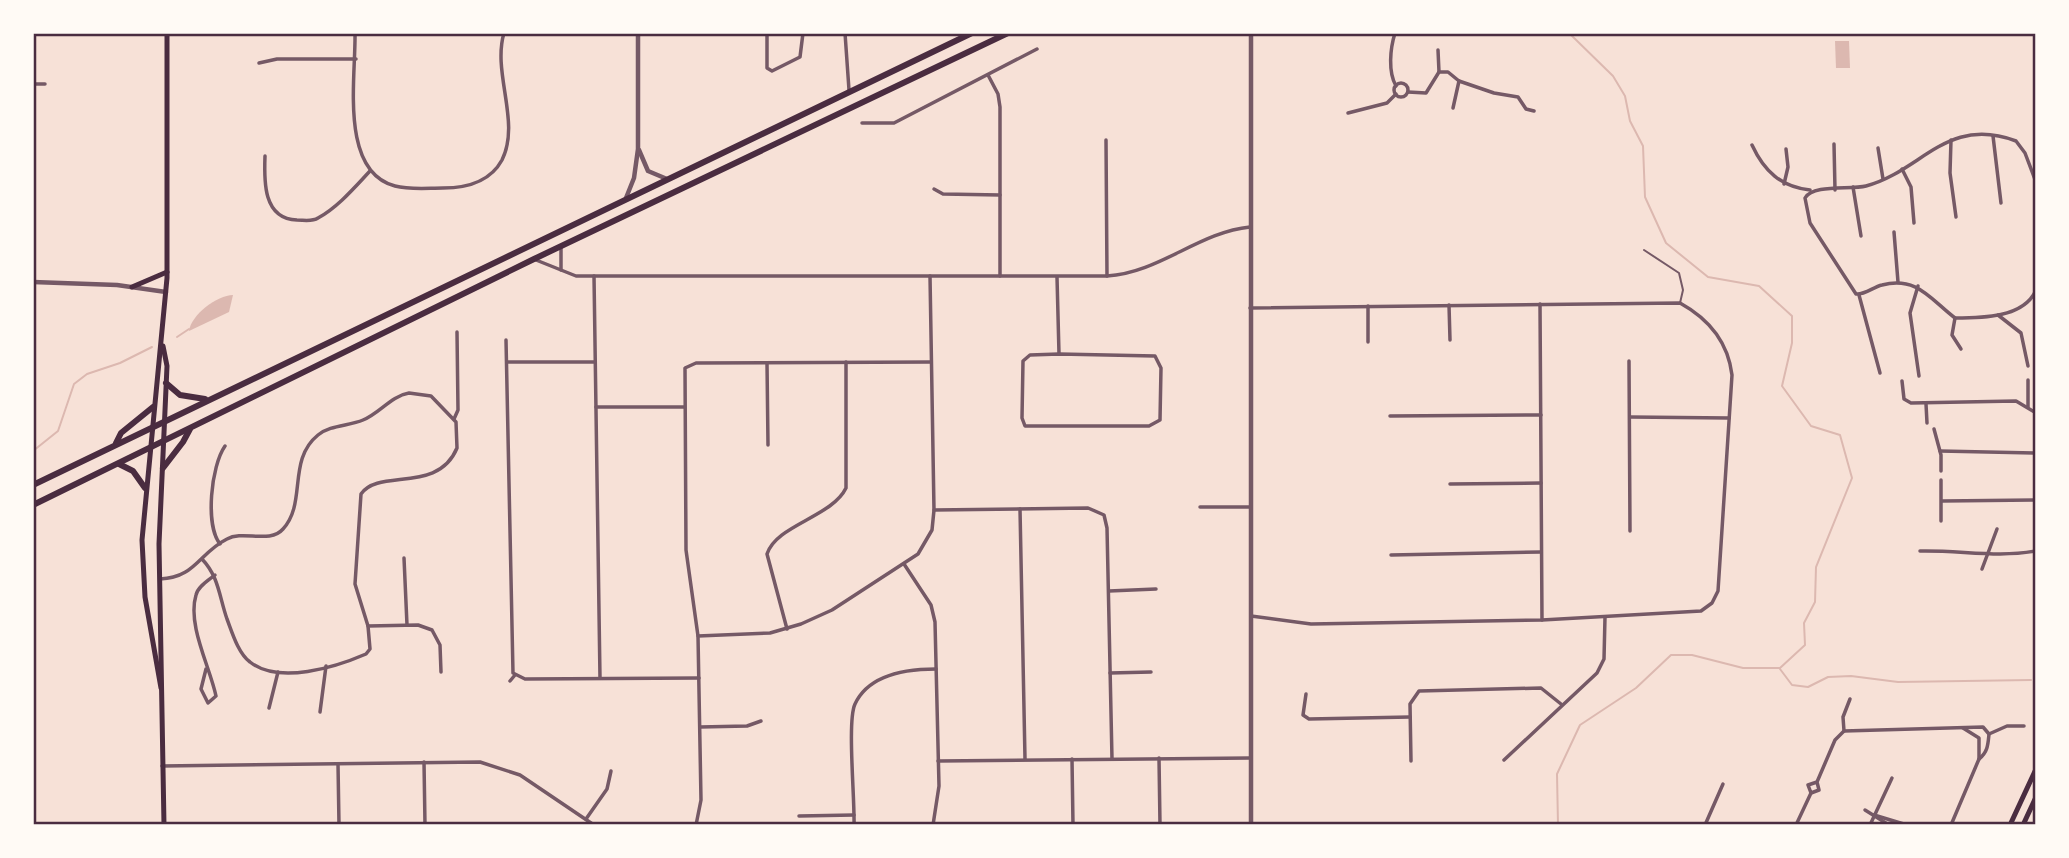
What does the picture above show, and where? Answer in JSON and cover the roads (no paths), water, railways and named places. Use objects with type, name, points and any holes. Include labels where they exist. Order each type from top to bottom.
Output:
[{"type":"highway","points":[[33,485],[972,33]]},
{"type":"highway","points":[[33,505],[534,259],[1008,33]]},
{"type":"highway","points":[[729,148],[736,163]]},
{"type":"highway","points":[[166,383],[180,396],[206,400]]},
{"type":"highway","points":[[117,443],[121,433],[153,407]]},
{"type":"highway","points":[[163,468],[183,443],[190,429]]},
{"type":"highway","points":[[119,464],[133,471],[145,488]]},
{"type":"main road","points":[[164,825],[160,688],[143,580],[145,488],[162,342],[167,272],[167,33]]},
{"type":"main road","points":[[132,287],[167,272]]},
{"type":"main road","points":[[160,688],[163,674],[160,579],[167,366],[162,342]]},
{"type":"main road","points":[[143,580],[160,579]]},
{"type":"main road","points":[[2010,825],[2036,769]]},
{"type":"main road","points":[[2023,825],[2036,797]]},
{"type":"street","points":[[355,33],[357,145],[361,159],[370,171],[396,186],[450,188],[480,181],[497,168],[507,140],[500,57],[504,33]]},
{"type":"street","points":[[625,198],[634,178],[638,149],[638,33]]},
{"type":"street","points":[[767,33],[767,68],[772,71],[800,57],[803,33]]},
{"type":"street","points":[[845,33],[850,92]]},
{"type":"street","points":[[1251,33],[1251,825]]},
{"type":"street","points":[[1348,113],[1387,103],[1396,94],[1396,86],[1391,78],[1391,50],[1395,33]]},
{"type":"street","points":[[862,123],[894,123],[1037,49]]},
{"type":"street","points":[[1396,94],[1401,97],[1408,92],[1426,93],[1439,72],[1438,50]]},
{"type":"street","points":[[259,63],[277,59],[356,59]]},
{"type":"street","points":[[1439,72],[1448,72],[1459,81],[1518,97],[1526,109],[1534,111]]},
{"type":"street","points":[[988,75],[1000,103],[1000,276]]},
{"type":"street","points":[[1453,108],[1459,81]]},
{"type":"street","points":[[33,84],[45,84]]},
{"type":"street","points":[[1396,86],[1404,84],[1408,92]]},
{"type":"street","points":[[1993,136],[2001,203]]},
{"type":"street","points":[[1752,145],[1760,161],[1784,184],[1810,191],[1835,190],[1883,179],[1951,139],[1993,136],[2011,139],[2021,146],[2036,181]]},
{"type":"street","points":[[1105,139],[1107,276]]},
{"type":"street","points":[[1951,139],[1950,173],[1956,217]]},
{"type":"street","points":[[1834,144],[1835,190]]},
{"type":"street","points":[[1878,148],[1883,179]]},
{"type":"street","points":[[638,149],[648,171],[667,178]]},
{"type":"street","points":[[1784,184],[1788,167],[1786,149]]},
{"type":"street","points":[[265,156],[266,193],[270,206],[290,220],[314,221],[335,207],[370,171]]},
{"type":"street","points":[[1902,169],[1911,187],[1913,223]]},
{"type":"street","points":[[1853,187],[1861,236]]},
{"type":"street","points":[[934,189],[943,194],[1000,195]]},
{"type":"street","points":[[1810,191],[1805,198],[1810,223],[1849,286],[1860,295],[1861,311],[1875,349],[1880,373]]},
{"type":"street","points":[[2036,223],[2036,233]]},
{"type":"street","points":[[534,259],[576,276],[1107,276],[1135,271],[1223,232],[1250,227]]},
{"type":"street","points":[[1894,232],[1898,282]]},
{"type":"street","points":[[561,246],[561,270]]},
{"type":"street","points":[[594,276],[600,678]]},
{"type":"street","points":[[698,636],[747,636],[787,629],[832,610],[918,554],[928,540],[934,510],[930,276]]},
{"type":"street","points":[[1058,277],[1059,354]]},
{"type":"street","points":[[33,282],[132,287],[166,292]]},
{"type":"street","points":[[1860,295],[1873,288],[1898,282],[1918,286],[1955,318],[1998,315],[2025,304],[2036,290]]},
{"type":"street","points":[[1918,286],[1910,313],[1919,376]]},
{"type":"street","points":[[1540,303],[1542,620]]},
{"type":"street","points":[[1250,308],[1680,303],[1701,315],[1724,343],[1732,375],[1718,591],[1712,603],[1701,611],[1542,620],[1311,624],[1251,616]]},
{"type":"street","points":[[1449,305],[1450,340]]},
{"type":"street","points":[[1368,306],[1368,342]]},
{"type":"street","points":[[1998,315],[2021,333],[2028,366]]},
{"type":"street","points":[[1955,318],[1952,335],[1961,349]]},
{"type":"street","points":[[454,419],[457,410],[457,332]]},
{"type":"street","points":[[506,340],[511,664],[515,676]]},
{"type":"street","points":[[1059,354],[1155,356],[1161,368],[1160,420],[1149,426],[1025,426],[1022,418],[1023,361],[1030,355],[1059,354]]},
{"type":"street","points":[[682,361],[687,366]]},
{"type":"street","points":[[1629,361],[1630,531]]},
{"type":"street","points":[[508,362],[595,362]]},
{"type":"street","points":[[766,362],[768,445]]},
{"type":"street","points":[[787,629],[767,554],[774,542],[836,502],[846,488],[846,362]]},
{"type":"street","points":[[698,824],[701,800],[698,636],[686,550],[683,374],[687,366],[696,363],[931,362]]},
{"type":"street","points":[[2028,380],[2028,407]]},
{"type":"street","points":[[1902,381],[1904,399],[1910,403],[2006,401],[2028,407],[2036,414]]},
{"type":"street","points":[[160,579],[180,577],[220,544],[237,536],[274,535],[286,525],[293,508],[299,465],[308,446],[321,433],[363,420],[409,393],[431,396],[454,419],[458,432],[457,448],[442,467],[421,477],[371,485],[361,494],[355,578],[368,626],[368,652],[326,666],[293,672],[278,672],[254,665],[243,654],[226,616],[215,575],[202,559]]},
{"type":"street","points":[[1926,404],[1927,423]]},
{"type":"street","points":[[596,407],[684,407]]},
{"type":"street","points":[[1390,416],[1541,415]]},
{"type":"street","points":[[1630,417],[1729,418]]},
{"type":"street","points":[[1934,429],[1940,451],[1941,471]]},
{"type":"street","points":[[220,544],[213,533],[211,521],[216,466],[225,446]]},
{"type":"street","points":[[1940,451],[2036,453]]},
{"type":"street","points":[[1941,480],[1941,521]]},
{"type":"street","points":[[1450,484],[1541,483]]},
{"type":"street","points":[[1942,501],[2036,500]]},
{"type":"street","points":[[1200,507],[1251,506]]},
{"type":"street","points":[[934,510],[1088,508],[1101,512],[1107,523],[1112,759]]},
{"type":"street","points":[[1020,509],[1025,760]]},
{"type":"street","points":[[1982,569],[1997,529]]},
{"type":"street","points":[[1920,551],[2007,555],[2036,551]]},
{"type":"street","points":[[1391,555],[1541,552]]},
{"type":"street","points":[[404,558],[407,625]]},
{"type":"street","points":[[904,564],[934,614],[938,796],[933,825]]},
{"type":"street","points":[[206,669],[201,682],[202,693],[206,702],[210,703],[216,696],[206,669],[197,627],[195,597],[199,589],[215,575]]},
{"type":"street","points":[[1108,591],[1156,589]]},
{"type":"street","points":[[1504,760],[1597,673],[1604,659],[1605,617]]},
{"type":"street","points":[[368,626],[424,626],[435,633],[440,645],[441,672]]},
{"type":"street","points":[[320,712],[326,666]]},
{"type":"street","points":[[854,825],[855,704],[864,692],[900,671],[936,669]]},
{"type":"street","points":[[269,708],[278,672]]},
{"type":"street","points":[[1110,673],[1151,672]]},
{"type":"street","points":[[515,676],[525,679],[699,678]]},
{"type":"street","points":[[510,681],[515,676]]},
{"type":"street","points":[[1411,761],[1411,698],[1424,690],[1541,688],[1561,704]]},
{"type":"street","points":[[1306,694],[1303,715],[1309,719],[1410,717]]},
{"type":"street","points":[[1844,731],[1843,717],[1850,699]]},
{"type":"street","points":[[700,727],[747,726],[761,721]]},
{"type":"street","points":[[1989,734],[2007,726],[2024,726]]},
{"type":"street","points":[[1796,825],[1811,793],[1819,790],[1816,782],[1835,740],[1844,731],[1983,727],[1989,734]]},
{"type":"street","points":[[1951,825],[1979,759],[1979,738],[1972,731],[1961,728]]},
{"type":"street","points":[[1979,759],[1985,754],[1989,734]]},
{"type":"street","points":[[1159,758],[1160,825]]},
{"type":"street","points":[[938,761],[1250,758]]},
{"type":"street","points":[[1072,759],[1073,825]]},
{"type":"street","points":[[424,762],[425,825]]},
{"type":"street","points":[[162,766],[480,762],[509,769],[594,825]]},
{"type":"street","points":[[338,764],[339,825]]},
{"type":"street","points":[[586,819],[607,789],[611,771]]},
{"type":"street","points":[[1870,825],[1892,778]]},
{"type":"street","points":[[1811,793],[1808,785],[1816,782]]},
{"type":"street","points":[[1705,825],[1723,784]]},
{"type":"street","points":[[1865,810],[1889,825]]},
{"type":"street","points":[[799,816],[855,815]]},
{"type":"street","points":[[1874,815],[1907,825]]},
{"type":"lane","points":[[1644,250],[1679,273],[1683,289],[1680,303]]},
{"type":"waterway","points":[[1558,825],[1557,774],[1580,725],[1636,688],[1671,655],[1692,655],[1743,668],[1780,668],[1805,645],[1804,623],[1815,602],[1816,567],[1852,478],[1840,435],[1811,426],[1782,386],[1792,343],[1792,316],[1759,286],[1708,277],[1666,243],[1645,197],[1643,146],[1630,121],[1625,96],[1613,76],[1569,33]]},
{"type":"waterway","points":[[177,337],[189,329]]},
{"type":"waterway","points":[[33,451],[58,431],[74,384],[87,374],[120,363],[152,347]]},
{"type":"waterway","points":[[1780,669],[1792,685],[1808,687],[1828,677],[1851,676],[1898,682],[2031,680]]}]
